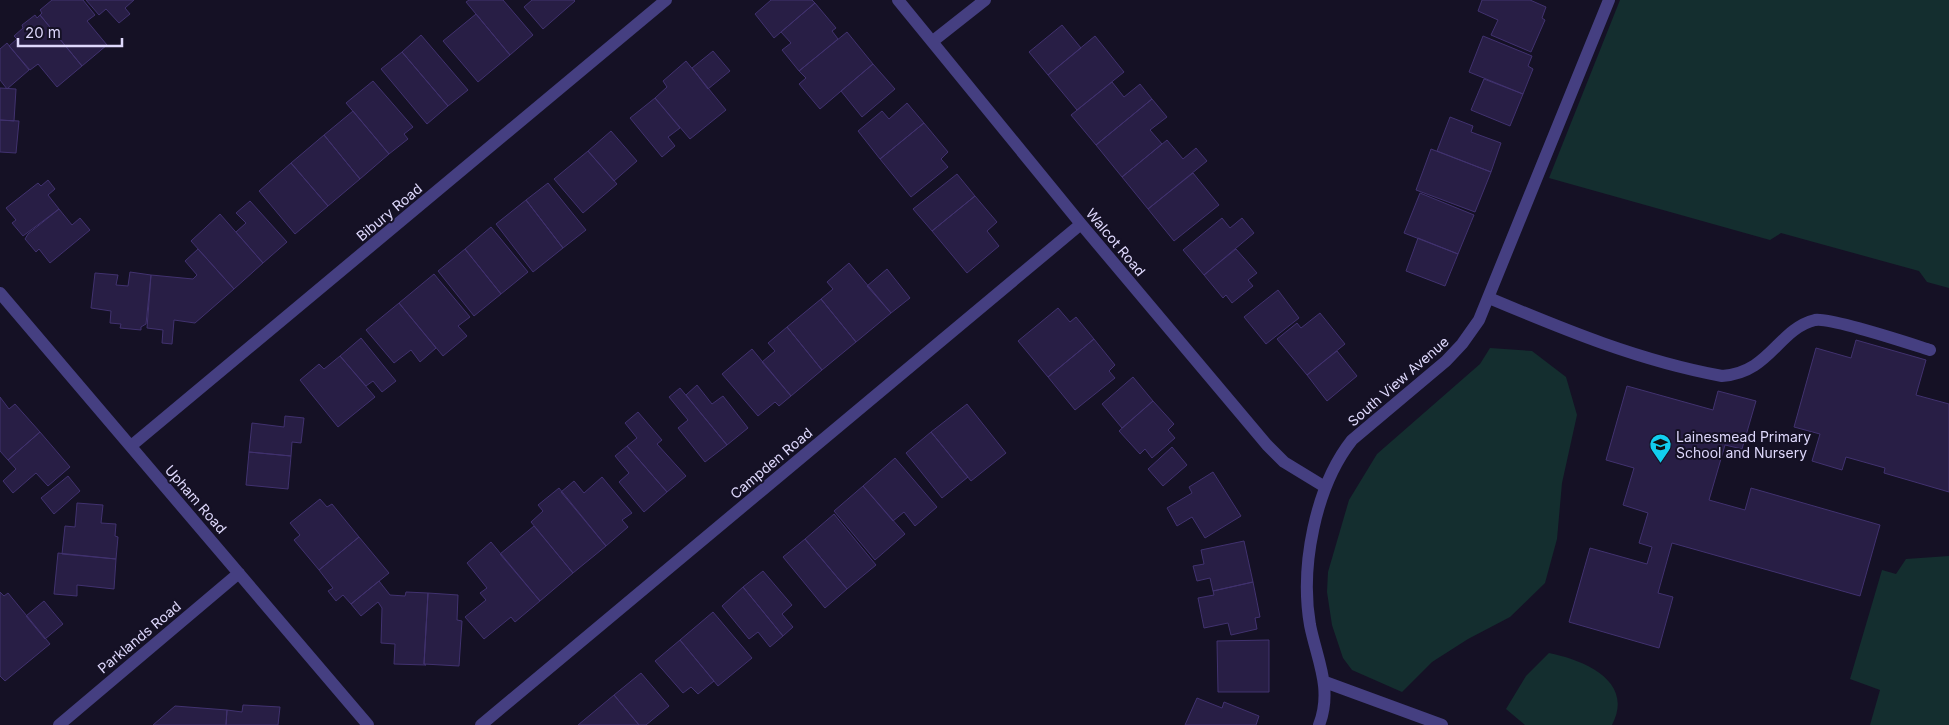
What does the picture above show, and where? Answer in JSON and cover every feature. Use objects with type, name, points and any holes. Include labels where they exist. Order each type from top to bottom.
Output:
[{"type":"street","name":"Bibury Road","points":[[131,446],[666,0]]},
{"type":"street","name":"Walcot Road","points":[[898,0],[1081,224],[1266,445],[1284,462],[1325,487]]},
{"type":"street","points":[[933,41],[985,0]]},
{"type":"street","name":"South View Avenue","points":[[1319,725],[1325,706],[1326,682],[1313,639],[1307,594],[1314,533],[1325,487],[1343,452],[1352,440],[1446,362],[1479,320],[1609,0]]},
{"type":"street","name":"Campden Road","points":[[482,725],[1081,224]]},
{"type":"street","name":"Upham Road","points":[[0,294],[368,725]]},
{"type":"street","points":[[1489,298],[1598,343],[1652,361],[1722,376],[1732,376],[1753,368],[1796,330],[1815,320],[1840,324],[1930,350]]},
{"type":"street","name":"Parklands Road","points":[[59,725],[239,573]]},
{"type":"street","points":[[1326,682],[1442,725]]},
{"type":"green space","points":[[1620,0],[1949,0],[1949,288],[1927,282],[1919,271],[1781,233],[1770,240],[1549,178]]},
{"type":"green space","points":[[1490,348],[1532,351],[1566,377],[1577,415],[1562,483],[1557,539],[1545,583],[1510,617],[1468,639],[1432,662],[1402,692],[1352,670],[1343,658],[1332,625],[1327,592],[1328,572],[1349,500],[1377,454],[1480,364]]},
{"type":"green space","points":[[1949,556],[1949,725],[1870,725],[1880,690],[1850,679],[1882,570],[1896,574],[1906,559]]},
{"type":"green space","points":[[1549,653],[1563,656],[1590,667],[1602,675],[1611,685],[1617,696],[1617,710],[1612,725],[1525,725],[1506,709],[1526,676]]},
{"type":"building","points":[[52,0],[83,0],[95,15],[87,21],[107,45],[82,66],[40,15],[42,13],[40,10]]},
{"type":"building","points":[[86,0],[134,0],[125,8],[130,14],[119,23],[106,9],[99,15]]},
{"type":"building","points":[[469,0],[503,0],[533,35],[510,55],[466,2]]},
{"type":"building","points":[[532,0],[575,1],[543,29],[524,7]]},
{"type":"building","points":[[771,0],[812,0],[815,3],[774,38],[755,14]]},
{"type":"building","points":[[1482,0],[1530,0],[1546,7],[1542,18],[1545,20],[1531,52],[1491,35],[1498,20],[1478,11]]},
{"type":"building","points":[[815,3],[836,28],[832,31],[838,39],[799,71],[782,50],[791,43],[781,32]]},
{"type":"building","points":[[476,14],[510,55],[478,82],[443,41]]},
{"type":"building","points":[[35,15],[37,18],[40,15],[82,66],[57,87],[38,64],[30,70],[9,46],[17,39],[14,36],[23,28],[22,25]]},
{"type":"building","points":[[1062,25],[1081,48],[1048,75],[1029,52]]},
{"type":"building","points":[[847,32],[873,64],[820,109],[799,84],[806,78],[799,71]]},
{"type":"building","points":[[421,35],[468,90],[448,106],[402,52]]},
{"type":"building","points":[[1095,36],[1124,72],[1077,110],[1048,75]]},
{"type":"building","points":[[1483,36],[1532,56],[1528,66],[1533,69],[1523,94],[1469,72]]},
{"type":"building","points":[[7,43],[29,70],[7,89],[0,80],[0,49]]},
{"type":"building","points":[[713,51],[730,71],[708,89],[692,68]]},
{"type":"building","points":[[402,52],[448,106],[427,124],[381,69]]},
{"type":"building","points":[[686,61],[726,110],[690,139],[655,98],[667,87],[663,81]]},
{"type":"building","points":[[873,64],[895,89],[862,117],[841,91]]},
{"type":"building","points":[[1484,79],[1523,94],[1510,126],[1471,110]]},
{"type":"building","points":[[373,81],[413,127],[404,134],[408,139],[389,154],[346,103]]},
{"type":"building","points":[[1112,82],[1124,97],[1140,84],[1152,99],[1096,145],[1071,115]]},
{"type":"building","points":[[0,88],[16,89],[14,121],[0,120]]},
{"type":"building","points":[[655,98],[680,128],[668,137],[675,146],[662,157],[630,118]]},
{"type":"building","points":[[1152,99],[1167,117],[1150,130],[1162,144],[1122,177],[1096,145]]},
{"type":"building","points":[[907,103],[924,123],[880,159],[858,131],[882,111],[889,119]]},
{"type":"building","points":[[353,111],[389,154],[360,179],[324,135]]},
{"type":"building","points":[[1450,117],[1473,126],[1471,132],[1501,143],[1491,172],[1437,151]]},
{"type":"building","points":[[0,120],[19,121],[16,153],[0,152]]},
{"type":"building","points":[[924,123],[948,152],[941,159],[948,167],[911,197],[880,159]]},
{"type":"building","points":[[611,131],[637,161],[614,181],[588,151]]},
{"type":"building","points":[[324,135],[360,179],[328,206],[291,163]]},
{"type":"building","points":[[1167,140],[1183,159],[1196,148],[1207,161],[1148,209],[1122,177]]},
{"type":"building","points":[[1431,149],[1491,172],[1475,212],[1416,190]]},
{"type":"building","points":[[588,151],[617,184],[583,213],[554,179]]},
{"type":"building","points":[[291,163],[328,206],[295,234],[259,191]]},
{"type":"building","points":[[1193,173],[1219,205],[1174,241],[1148,209]]},
{"type":"building","points":[[957,174],[975,196],[932,231],[913,209]]},
{"type":"building","points":[[48,180],[55,189],[48,195],[59,209],[23,236],[12,223],[16,220],[6,208],[38,183],[41,186]]},
{"type":"building","points":[[548,183],[586,230],[563,248],[526,200]]},
{"type":"building","points":[[1420,193],[1474,215],[1458,254],[1404,233]]},
{"type":"building","points":[[975,196],[997,222],[987,231],[999,246],[967,273],[932,231]]},
{"type":"building","points":[[526,200],[563,248],[533,272],[496,224]]},
{"type":"building","points":[[250,201],[287,242],[263,263],[236,232],[246,223],[236,213]]},
{"type":"building","points":[[59,209],[72,225],[80,218],[90,230],[50,263],[39,249],[36,252],[25,239],[28,234]]},
{"type":"building","points":[[220,214],[263,263],[234,289],[191,241]]},
{"type":"building","points":[[1222,218],[1230,228],[1242,218],[1254,233],[1204,275],[1183,250]]},
{"type":"building","points":[[491,227],[528,272],[501,294],[465,249]]},
{"type":"building","points":[[1418,238],[1458,254],[1445,286],[1406,271]]},
{"type":"building","points":[[198,249],[234,289],[195,323],[174,320],[172,344],[162,343],[163,330],[147,328],[151,275],[193,279],[197,275],[185,261]]},
{"type":"building","points":[[465,249],[501,294],[474,316],[438,271]]},
{"type":"building","points":[[1236,249],[1257,273],[1248,280],[1253,286],[1232,303],[1226,295],[1223,298],[1204,275]]},
{"type":"building","points":[[849,263],[891,313],[856,342],[821,299],[833,289],[827,282]]},
{"type":"building","points":[[887,269],[910,298],[891,313],[867,286]]},
{"type":"building","points":[[130,272],[151,275],[146,324],[141,327],[141,330],[120,328],[121,324],[110,323],[111,311],[91,308],[95,273],[118,275],[116,285],[128,286]]},
{"type":"building","points":[[434,274],[470,317],[458,326],[467,336],[443,356],[399,303]]},
{"type":"building","points":[[1278,290],[1299,318],[1266,344],[1244,317]]},
{"type":"building","points":[[821,299],[856,342],[822,370],[787,327]]},
{"type":"building","points":[[399,303],[436,348],[420,362],[411,350],[394,363],[366,330]]},
{"type":"building","points":[[1058,308],[1070,322],[1076,317],[1094,339],[1048,377],[1018,341]]},
{"type":"building","points":[[1320,313],[1345,344],[1307,375],[1277,339],[1297,323],[1301,328]]},
{"type":"building","points":[[787,327],[822,370],[791,396],[762,362],[775,351],[768,343]]},
{"type":"building","points":[[361,338],[396,381],[382,392],[373,381],[366,386],[340,356]]},
{"type":"building","points":[[1094,339],[1115,365],[1109,371],[1115,378],[1075,410],[1048,377]]},
{"type":"building","points":[[1856,340],[1926,360],[1916,395],[1949,404],[1949,492],[1884,473],[1885,468],[1846,457],[1842,470],[1812,461],[1820,434],[1794,427],[1816,348],[1851,358]]},
{"type":"building","points":[[752,349],[791,396],[779,406],[775,402],[758,416],[722,374]]},
{"type":"building","points":[[1337,351],[1357,376],[1327,401],[1307,375]]},
{"type":"building","points":[[340,356],[375,397],[338,427],[300,380],[319,364],[324,369]]},
{"type":"building","points":[[1133,377],[1153,401],[1122,428],[1102,404]]},
{"type":"building","points":[[697,385],[712,404],[723,396],[748,428],[727,445],[686,395]]},
{"type":"building","points":[[1627,386],[1713,410],[1718,391],[1756,401],[1742,449],[1725,445],[1709,500],[1745,510],[1751,488],[1880,525],[1860,596],[1672,543],[1658,593],[1673,597],[1659,648],[1569,622],[1590,548],[1647,564],[1652,547],[1639,543],[1648,513],[1623,505],[1634,468],[1606,460]]},
{"type":"building","points":[[680,388],[727,445],[705,462],[678,428],[688,420],[669,397]]},
{"type":"building","points":[[0,397],[9,409],[15,404],[40,432],[8,460],[0,451]]},
{"type":"building","points":[[1153,401],[1174,424],[1168,430],[1175,438],[1152,458],[1145,449],[1140,454],[1119,431]]},
{"type":"building","points":[[967,404],[1006,453],[971,481],[931,432]]},
{"type":"building","points":[[638,412],[662,440],[657,444],[686,476],[667,492],[627,446],[637,438],[625,423]]},
{"type":"building","points":[[285,416],[304,418],[301,443],[292,442],[291,456],[249,452],[252,423],[284,427]]},
{"type":"building","points":[[40,432],[70,467],[48,486],[36,473],[13,493],[3,481],[16,469],[8,460]]},
{"type":"building","points":[[931,432],[968,477],[942,498],[906,453]]},
{"type":"building","points":[[627,446],[667,492],[644,512],[619,482],[629,473],[615,456]]},
{"type":"building","points":[[1172,447],[1187,465],[1163,486],[1148,469]]},
{"type":"building","points":[[249,452],[291,456],[288,489],[246,485]]},
{"type":"building","points":[[895,458],[937,507],[915,526],[904,512],[893,521],[863,486]]},
{"type":"building","points":[[1213,472],[1241,516],[1205,538],[1192,517],[1177,526],[1167,508],[1192,493],[1189,487]]},
{"type":"building","points":[[68,476],[80,491],[54,514],[41,498]]},
{"type":"building","points":[[602,477],[632,513],[622,520],[628,527],[606,546],[561,492],[574,481],[584,493]]},
{"type":"building","points":[[863,486],[905,534],[875,560],[834,511]]},
{"type":"building","points":[[559,488],[606,546],[573,573],[531,522],[543,511],[538,505]]},
{"type":"building","points":[[320,499],[327,507],[332,504],[359,537],[319,570],[294,540],[300,535],[290,523]]},
{"type":"building","points":[[77,503],[103,505],[101,523],[116,524],[115,536],[118,537],[116,559],[62,554],[65,526],[75,527]]},
{"type":"building","points":[[834,514],[876,565],[847,589],[805,539]]},
{"type":"building","points":[[534,526],[573,573],[540,601],[500,554]]},
{"type":"building","points":[[359,537],[389,573],[351,604],[343,595],[336,601],[328,591],[333,588],[319,570]]},
{"type":"building","points":[[805,539],[847,589],[825,608],[783,557]]},
{"type":"building","points":[[1244,541],[1253,582],[1213,591],[1210,578],[1197,581],[1193,566],[1204,564],[1201,550]]},
{"type":"building","points":[[491,542],[540,601],[515,622],[511,617],[484,639],[465,617],[486,600],[480,593],[487,588],[467,563]]},
{"type":"building","points":[[58,553],[116,559],[114,589],[77,585],[77,596],[54,594]]},
{"type":"building","points":[[763,571],[792,605],[782,614],[793,627],[783,636],[743,587]]},
{"type":"building","points":[[379,581],[390,595],[405,596],[406,592],[428,593],[424,664],[426,665],[394,664],[395,644],[381,643],[382,608],[378,602],[361,616],[351,604]]},
{"type":"building","points":[[1253,582],[1260,617],[1255,618],[1257,629],[1231,635],[1228,623],[1204,628],[1198,598],[1214,595],[1213,591]]},
{"type":"building","points":[[743,587],[783,636],[770,647],[758,632],[749,639],[722,606]]},
{"type":"building","points":[[0,592],[4,596],[8,593],[50,644],[5,681],[0,676]]},
{"type":"building","points":[[428,593],[458,595],[457,620],[462,621],[459,666],[424,664]]},
{"type":"building","points":[[44,601],[63,624],[45,639],[26,616]]},
{"type":"building","points":[[713,612],[752,658],[718,686],[680,640]]},
{"type":"building","points":[[680,640],[714,681],[698,694],[691,687],[683,693],[655,661]]},
{"type":"building","points":[[1269,640],[1269,692],[1218,692],[1217,641]]},
{"type":"building","points":[[641,673],[669,706],[646,725],[639,725],[614,695]]},
{"type":"building","points":[[614,695],[639,725],[578,725]]},
{"type":"building","points":[[1197,698],[1222,708],[1224,702],[1259,716],[1256,725],[1185,725]]},
{"type":"building","points":[[243,705],[280,707],[278,725],[226,725],[227,710],[242,712]]},
{"type":"building","points":[[175,706],[227,710],[226,725],[153,725]]},
{"type":"place","name":"Lainesmead Primary School and Nursery","points":[[1660,463]]}]
